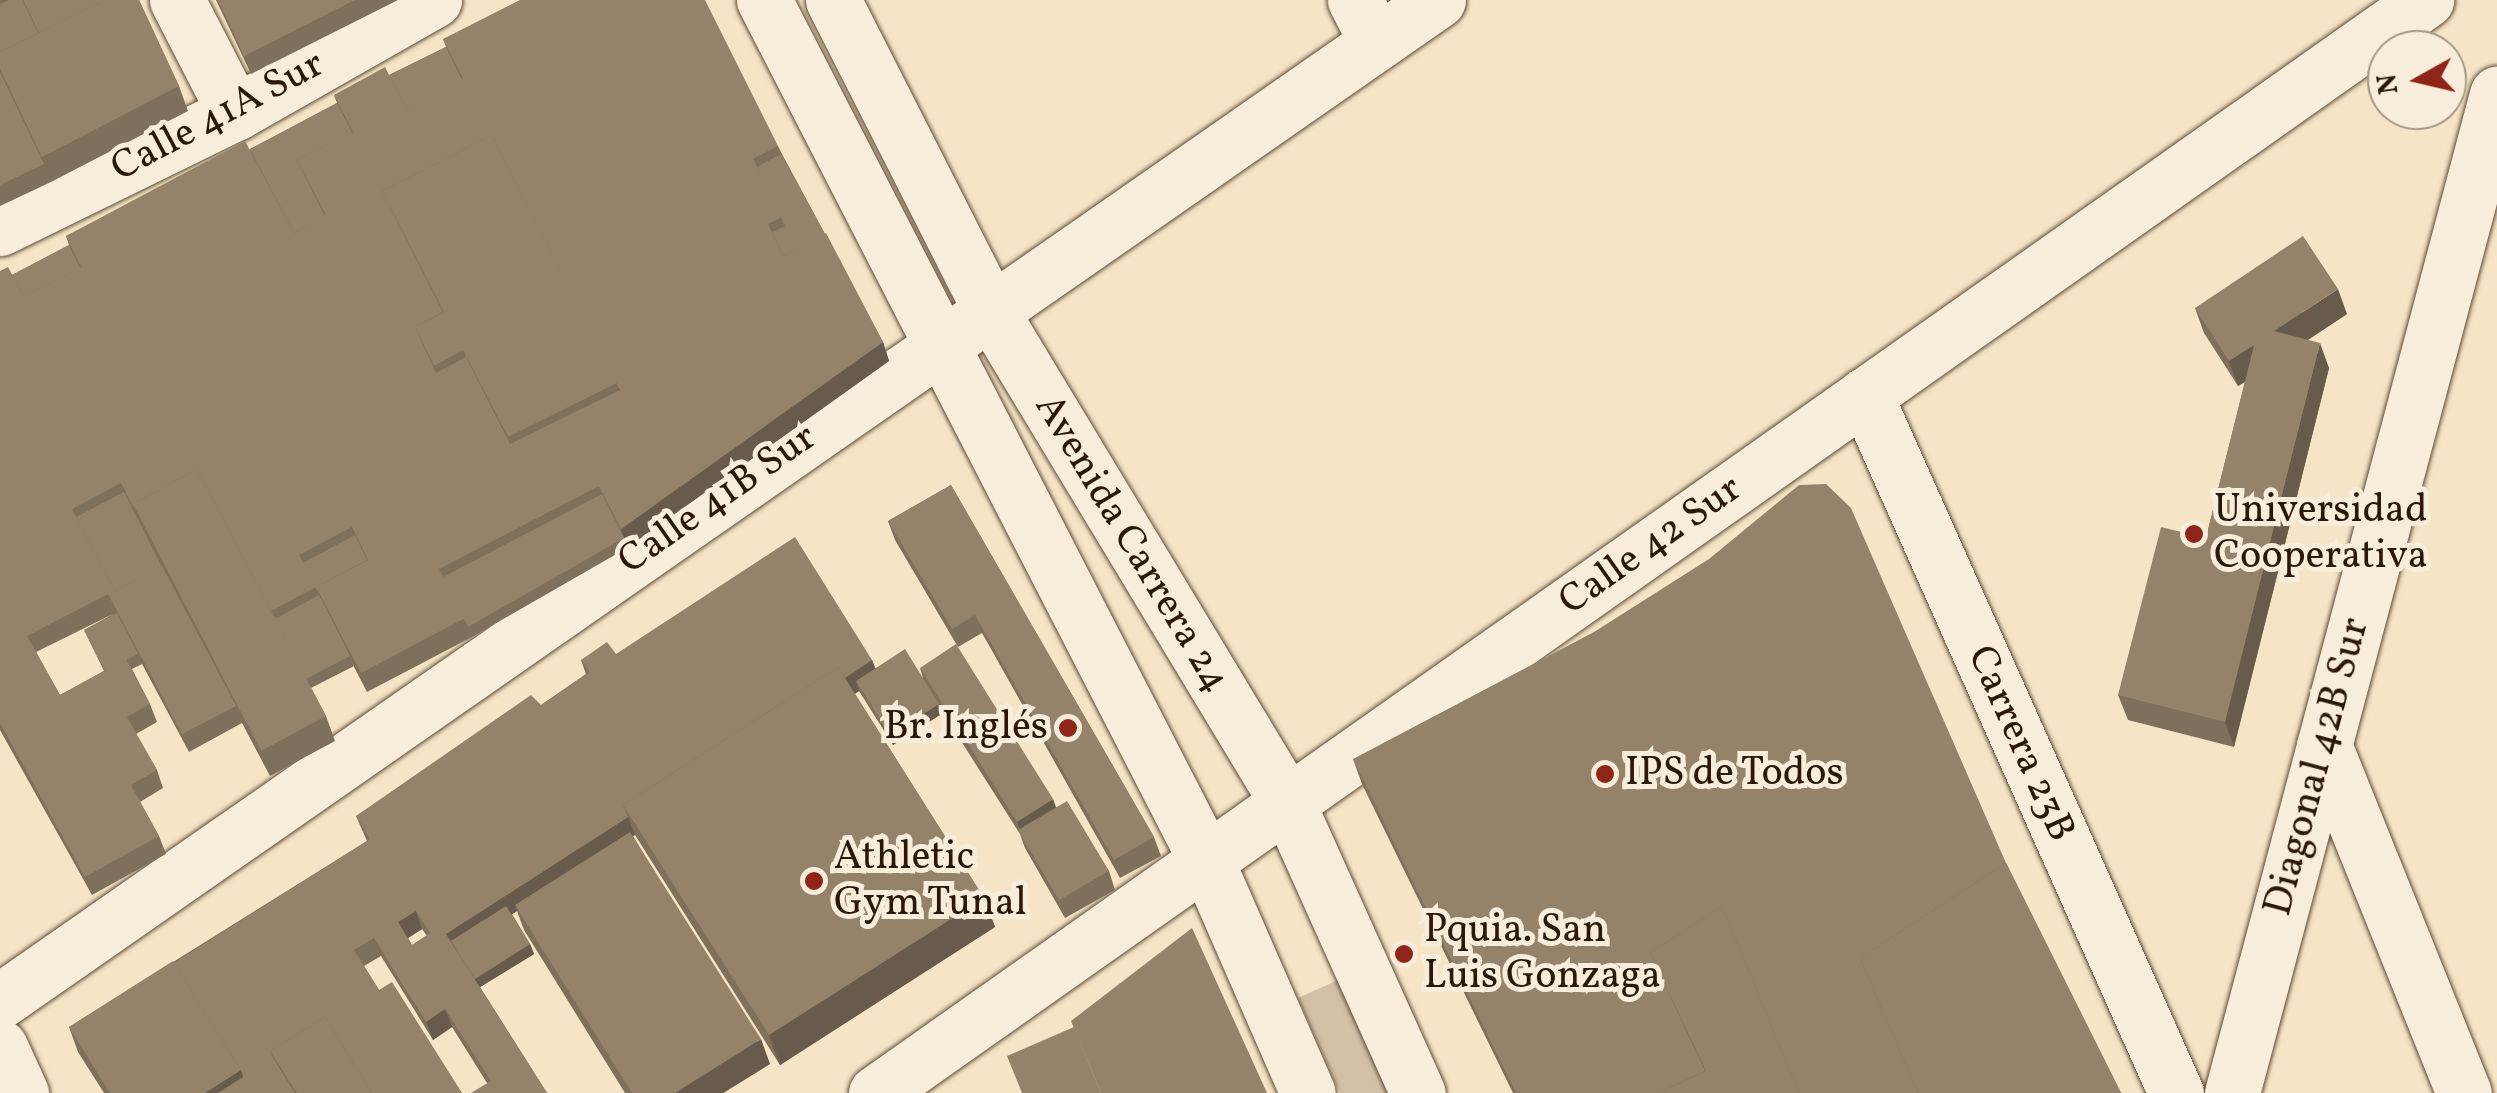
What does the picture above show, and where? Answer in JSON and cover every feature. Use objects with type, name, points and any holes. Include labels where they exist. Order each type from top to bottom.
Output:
[{"type":"street","points":[[177,0],[235,113]]},
{"type":"street","name":"Calle 41A Sur","points":[[0,228],[235,113],[434,0]]},
{"type":"street","name":"Avenida Carrera 24","points":[[764,0],[1206,860],[1308,1093]]},
{"type":"street","name":"Avenida Carrera 24","points":[[832,0],[990,310],[1287,802],[1418,1093]]},
{"type":"street","name":"Calle 41B Sur","points":[[0,1001],[940,346],[1365,21],[1438,0]]},
{"type":"street","name":"Calle 42 Sur","points":[[876,1093],[2426,0]]},
{"type":"street","name":"Diagonal 42B Sur","points":[[2232,1093],[2497,94]]},
{"type":"street","name":"Carrera 23B","points":[[1866,395],[2176,1093]]},
{"type":"street","points":[[2324,746],[2464,1093]]},
{"type":"street","points":[[0,1047],[21,1093]]},
{"type":"shaded area","points":[[1338,980],[1388,1093],[1340,1093],[1298,998]]},
{"type":"building","points":[[22,0],[38,33],[0,52],[0,4]]},
{"type":"building","points":[[23,0],[106,0],[39,33]]},
{"type":"building","points":[[106,0],[139,0],[179,86],[42,157],[0,69],[0,52]]},
{"type":"building","points":[[218,0],[355,0],[244,56]]},
{"type":"building","points":[[520,0],[705,0],[778,146],[753,159],[782,217],[768,224],[783,256],[826,233],[883,342],[621,529],[599,486],[439,569],[465,618],[361,673],[316,587],[271,611],[197,469],[133,504],[135,511],[121,483],[72,509],[115,591],[162,566],[236,706],[182,734],[108,594],[27,636],[60,695],[126,659],[150,704],[127,717],[157,770],[131,785],[159,836],[85,877],[0,723],[0,271],[8,267],[24,297],[81,267],[66,236],[245,141],[294,233],[326,215],[297,160],[353,132],[334,95],[385,67],[406,108],[463,79],[443,39]],"holes":[[[492,135],[620,390],[510,444],[466,357],[436,373],[415,327],[443,312],[382,191]],[[352,527],[368,560],[316,587],[299,555]]]},
{"type":"building","points":[[446,47],[462,80],[406,108],[389,75]]},
{"type":"building","points":[[0,72],[44,164],[0,185]]},
{"type":"building","points":[[337,103],[352,133],[297,160],[325,216],[294,233],[250,149]]},
{"type":"building","points":[[492,135],[617,383],[508,437],[463,350],[434,366],[415,327],[444,312],[382,191]]},
{"type":"building","points":[[781,154],[825,234],[783,256],[772,232],[785,226],[757,167]]},
{"type":"building","points":[[2303,236],[2338,289],[2274,331],[2320,343],[2225,722],[2118,695],[2161,527],[2206,538],[2254,345],[2229,361],[2195,308]]},
{"type":"building","points":[[69,245],[80,268],[24,297],[12,275]]},
{"type":"building","points":[[197,469],[326,716],[261,751],[133,504]]},
{"type":"building","points":[[1826,484],[1851,508],[2006,863],[1860,958],[1918,1093],[1799,1093],[1722,906],[1650,953],[1705,1071],[1658,1093],[1516,1093],[1353,759],[1594,632],[1709,559],[1799,485]]},
{"type":"building","points":[[951,485],[1154,837],[1114,860],[975,615],[952,629],[888,521]]},
{"type":"building","points":[[124,492],[162,567],[115,591],[76,517]]},
{"type":"building","points":[[602,494],[624,538],[468,627],[443,577]]},
{"type":"building","points":[[355,535],[367,560],[316,587],[319,595],[303,563]]},
{"type":"building","points":[[795,537],[872,660],[845,678],[838,667],[623,805],[628,817],[446,934],[547,1093],[471,1093],[491,1081],[445,1009],[426,1022],[374,938],[354,950],[379,990],[392,982],[462,1093],[372,1093],[325,1017],[270,1051],[295,1093],[218,1093],[243,1077],[241,1070],[174,963],[370,839],[356,816],[531,695],[541,705],[590,672],[581,660],[607,642],[616,654]],"holes":[[[416,911],[430,933],[412,945],[398,922]]]},
{"type":"building","points":[[319,595],[350,656],[306,679],[275,619]]},
{"type":"building","points":[[117,613],[138,654],[105,671],[84,630]]},
{"type":"building","points":[[956,644],[1053,799],[1017,822],[920,668]]},
{"type":"building","points":[[905,649],[939,704],[890,735],[856,681]]},
{"type":"building","name":"Athletic Gym Tunal","points":[[838,667],[984,898],[769,1035],[623,805]]},
{"type":"building","points":[[1067,801],[1109,871],[1059,900],[1018,830]]},
{"type":"building","points":[[630,832],[761,1039],[675,1093],[632,1093],[515,905]]},
{"type":"building","points":[[2006,863],[2121,1093],[1918,1093],[1860,958]]},
{"type":"building","points":[[506,906],[530,944],[475,979],[451,941]]},
{"type":"building","points":[[1722,906],[1799,1093],[1658,1093],[1706,1071],[1650,953]]},
{"type":"building","points":[[1192,928],[1267,1093],[1101,1093],[1071,1021]]},
{"type":"building","points":[[173,961],[241,1070],[205,1093],[110,1093],[69,1027]]},
{"type":"building","points":[[325,1017],[372,1093],[297,1093],[270,1051]]},
{"type":"building","points":[[1074,1027],[1101,1093],[1022,1093],[1007,1056]]},
{"type":"place","name":"Universidad Cooperativa","points":[[2194,534]]},
{"type":"place","name":"Br. Inglés","points":[[1068,728]]},
{"type":"place","name":"IPS de Todos","points":[[1605,774]]},
{"type":"place","name":"Athletic Gym Tunal","points":[[814,881]]},
{"type":"place","name":"Pquia. San Luis Gonzaga","points":[[1404,954]]}]
